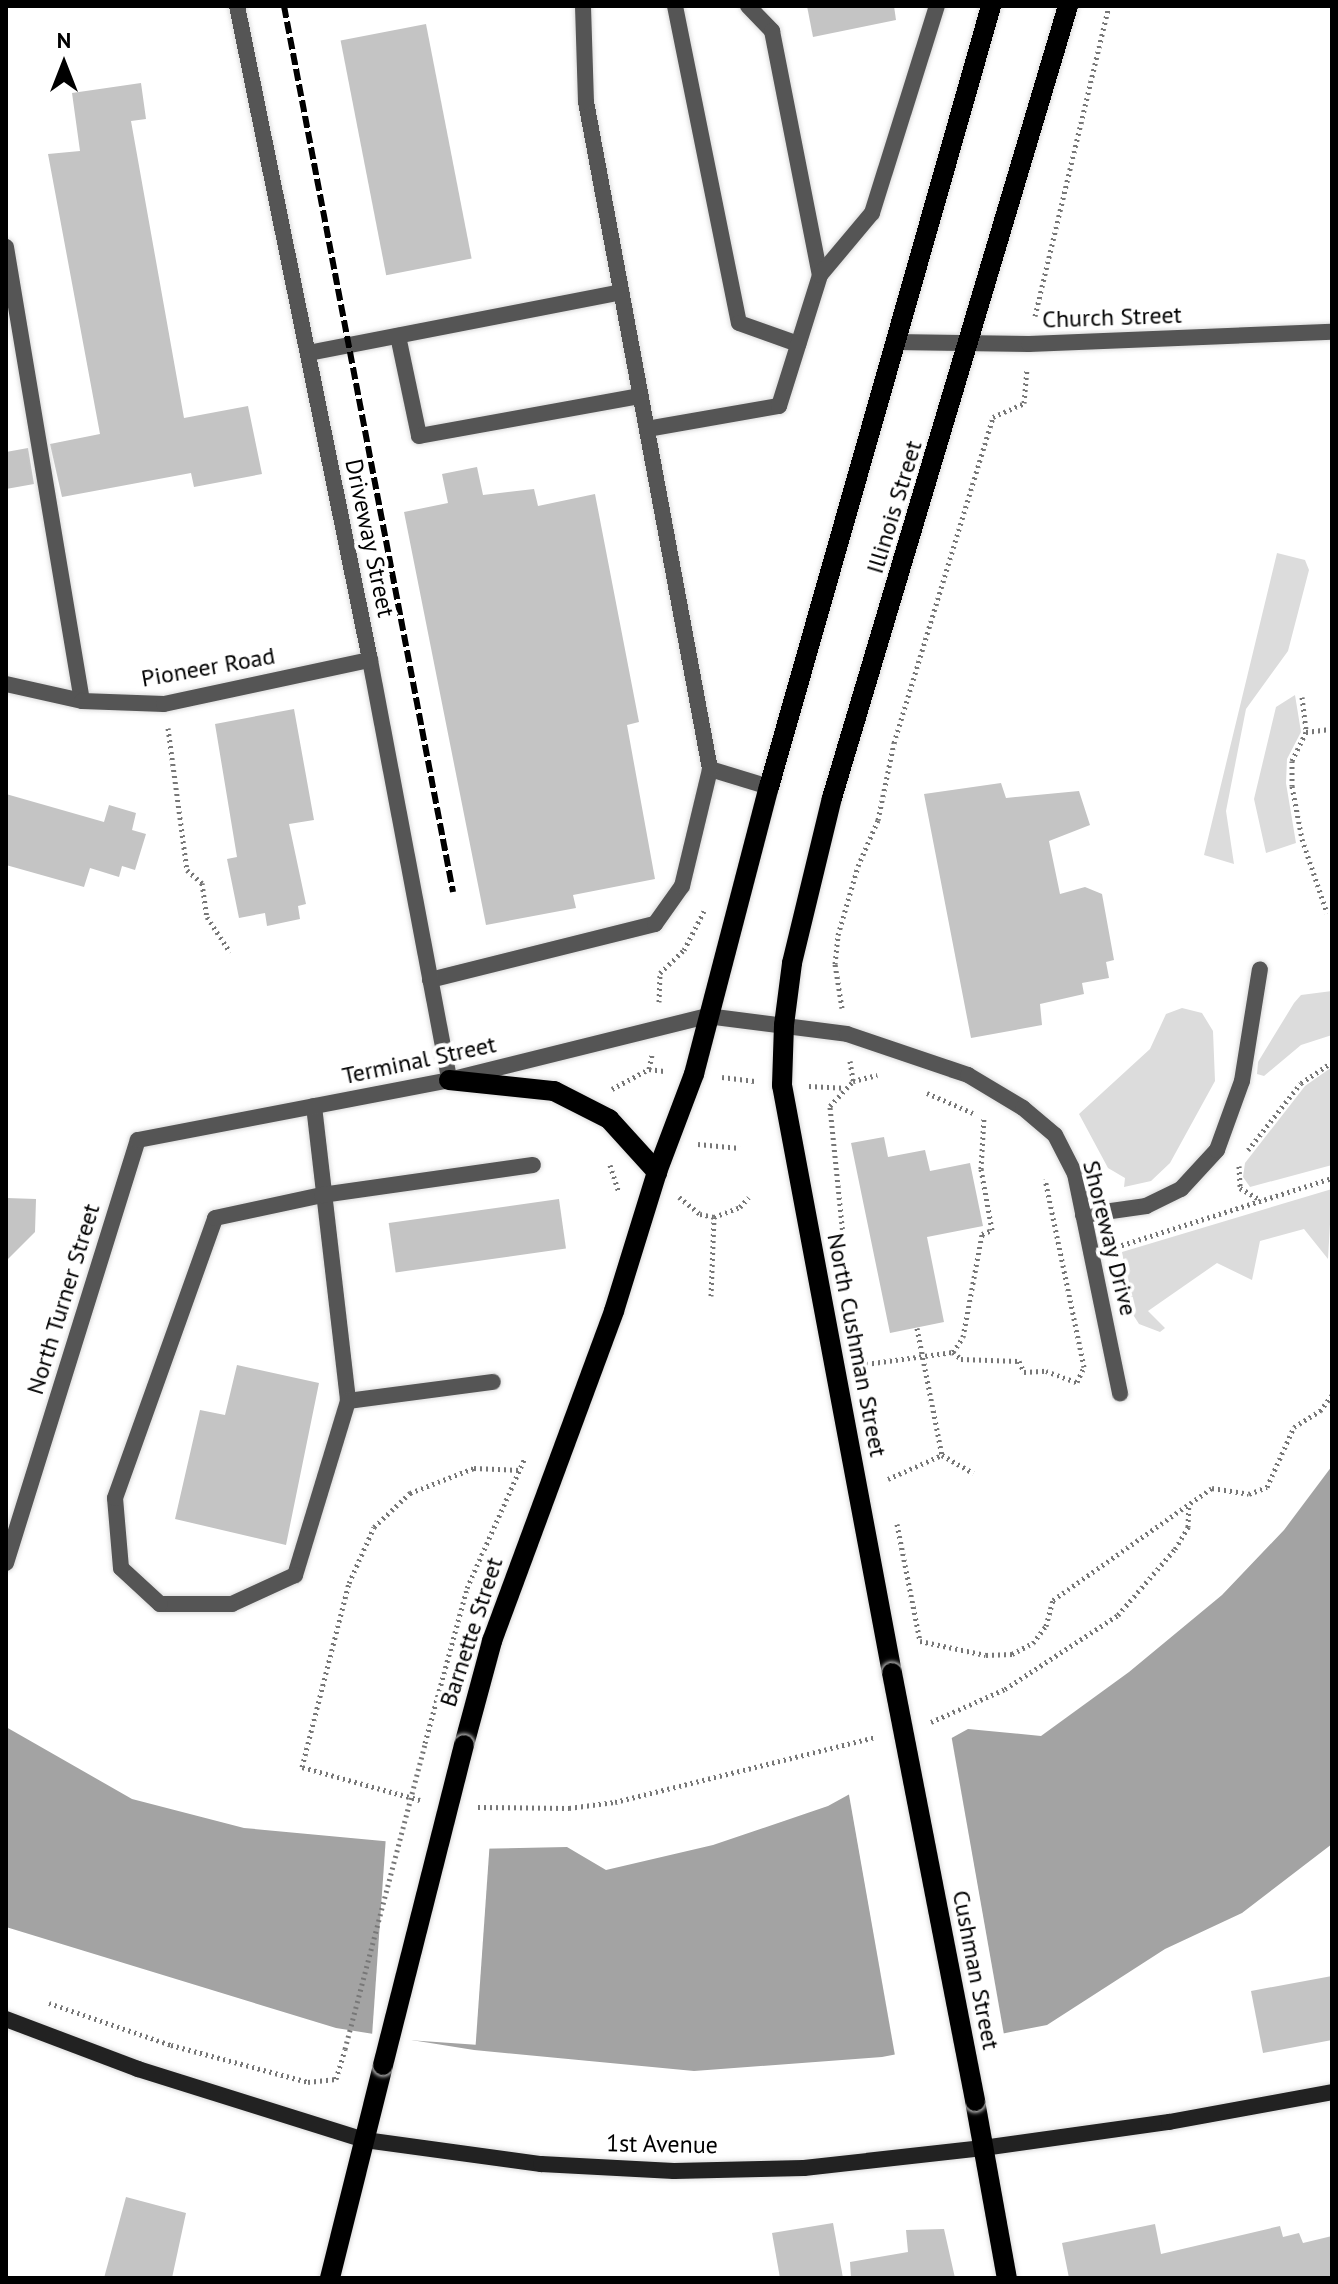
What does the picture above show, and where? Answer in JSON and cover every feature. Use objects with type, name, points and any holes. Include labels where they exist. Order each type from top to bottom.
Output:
[{"type":"main road","name":"Illinois Street","points":[[707,1016],[894,342],[991,6]]},
{"type":"main road","name":"Illinois Street","points":[[784,1025],[792,963],[832,798],[972,343],[1068,6]]},
{"type":"main road","name":"Barnette Street","points":[[330,2278],[492,1641],[614,1311],[657,1172],[694,1074],[707,1016]]},
{"type":"main road","name":"North Cushman Street","points":[[784,1025],[782,1085],[892,1673]]},
{"type":"main road","points":[[449,1080],[554,1091],[609,1119],[657,1172]]},
{"type":"main road","name":"Cushman Street","points":[[892,1673],[1007,2278]]},
{"type":"main road","name":"1st Avenue","points":[[6,2019],[138,2069],[365,2140],[541,2164],[674,2171],[804,2168],[983,2148],[1169,2122],[1332,2092]]},
{"type":"street","name":"Driveway Street","points":[[237,6],[370,660],[449,1080]]},
{"type":"street","points":[[430,980],[655,924],[682,886],[710,769],[586,102],[583,6]]},
{"type":"street","points":[[675,6],[739,323],[798,344]]},
{"type":"street","points":[[748,6],[772,31],[820,275]]},
{"type":"street","points":[[647,429],[779,406],[820,275],[872,213],[937,6]]},
{"type":"street","points":[[6,247],[82,701]]},
{"type":"street","points":[[308,353],[621,292]]},
{"type":"street","name":"Church Street","points":[[894,342],[1029,344],[1332,332]]},
{"type":"street","points":[[398,336],[419,436],[640,396]]},
{"type":"street","name":"Pioneer Road","points":[[6,684],[82,701],[164,704],[370,660]]},
{"type":"street","points":[[710,769],[769,787]]},
{"type":"street","points":[[1083,1215],[1146,1206],[1181,1189],[1217,1150],[1242,1081],[1260,969]]},
{"type":"street","name":"Shoreway Drive","points":[[707,1016],[847,1034],[968,1075],[1023,1108],[1055,1135],[1075,1174],[1120,1393]]},
{"type":"street","name":"Terminal Street","points":[[138,1140],[449,1080],[707,1016]]},
{"type":"street","points":[[314,1106],[322,1195],[348,1401],[295,1575],[232,1604],[160,1604],[121,1568],[115,1498],[215,1218],[322,1195],[533,1165]]},
{"type":"street","name":"North Turner Street","points":[[6,1563],[138,1140]]},
{"type":"street","points":[[348,1401],[493,1382]]},
{"type":"path","points":[[853,1081],[835,964],[846,907],[878,820],[894,743],[993,417],[1024,403],[1029,344],[1109,6]]},
{"type":"path","points":[[1302,697],[1306,732],[1292,761],[1292,786],[1302,839],[1327,913]]},
{"type":"path","points":[[164,704],[187,870],[202,883],[207,917],[230,952]]},
{"type":"path","points":[[1306,732],[1332,729]]},
{"type":"path","points":[[684,950],[722,954]]},
{"type":"path","points":[[792,963],[835,964]]},
{"type":"path","points":[[1231,1172],[1301,1083],[1332,1062]]},
{"type":"path","points":[[649,1069],[782,1085],[843,1088]]},
{"type":"path","points":[[845,1246],[828,1123],[830,1106],[843,1088],[853,1081],[889,1076]]},
{"type":"path","points":[[916,1088],[994,1122]]},
{"type":"path","points":[[953,1352],[963,1337],[982,1234],[992,1230],[981,1169],[984,1117]]},
{"type":"path","points":[[693,1146],[712,1142],[740,1148]]},
{"type":"path","points":[[605,1153],[619,1191],[617,1204]]},
{"type":"path","points":[[1239,1161],[1240,1188],[1261,1200]]},
{"type":"path","points":[[866,1364],[953,1352],[961,1359],[1019,1361],[1024,1372],[1046,1371],[1077,1382],[1084,1367],[1039,1163]]},
{"type":"path","points":[[1092,1254],[1332,1178]]},
{"type":"path","points":[[678,1197],[687,1207],[714,1217],[740,1207],[749,1197]]},
{"type":"path","points":[[1180,1226],[1198,1213]]},
{"type":"path","points":[[711,1296],[714,1217]]},
{"type":"path","points":[[917,1328],[942,1455],[973,1473]]},
{"type":"path","points":[[864,1349],[869,1378]]},
{"type":"path","points":[[894,1509],[920,1641],[986,1655],[1012,1654],[1033,1643],[1046,1626],[1053,1600],[1212,1488],[1260,1493],[1290,1444],[1294,1427],[1320,1411],[1332,1395]]},
{"type":"path","points":[[36,1999],[171,2045],[308,2082],[336,2079],[467,1588],[532,1443]]},
{"type":"path","points":[[888,1479],[942,1455]]},
{"type":"path","points":[[885,1465],[891,1494]]},
{"type":"path","points":[[425,1801],[302,1767],[349,1583],[369,1534],[410,1493],[474,1468],[520,1470]]},
{"type":"path","points":[[929,1723],[1005,1689],[1118,1615],[1175,1549],[1188,1527],[1189,1504]]},
{"type":"path","points":[[471,1807],[569,1808],[615,1802],[883,1735]]},
{"type":"shaded area","points":[[1277,553],[1305,560],[1309,570],[1288,651],[1246,709],[1226,811],[1234,864],[1204,855]]},
{"type":"shaded area","points":[[1295,695],[1301,732],[1287,759],[1286,783],[1296,843],[1266,853],[1254,799],[1276,707]]},
{"type":"shaded area","points":[[1332,991],[1332,1035],[1301,1045],[1264,1076],[1257,1074],[1258,1062],[1301,995]]},
{"type":"shaded area","points":[[1182,1008],[1202,1013],[1213,1031],[1215,1081],[1170,1163],[1151,1181],[1124,1187],[1125,1178],[1108,1168],[1079,1114],[1150,1049],[1166,1014]]},
{"type":"shaded area","points":[[1332,1067],[1332,1165],[1250,1187],[1243,1177],[1245,1163],[1305,1086]]},
{"type":"shaded area","points":[[1332,1189],[1328,1259],[1304,1229],[1260,1241],[1252,1280],[1217,1263],[1148,1311],[1165,1328],[1160,1332],[1139,1324],[1132,1313],[1122,1252]]},
{"type":"shaded area","points":[[1332,1466],[1332,1844],[1242,1913],[1165,1949],[1047,2025],[882,2057],[694,2071],[474,2050],[336,2028],[6,1927],[6,1727],[132,1799],[244,1828],[469,1849],[567,1847],[606,1870],[713,1845],[828,1806],[968,1729],[1041,1736],[1129,1672],[1222,1595],[1284,1530]]},
{"type":"pier","points":[[951,1734],[1005,2038],[895,2058],[842,1753]]},
{"type":"pier","points":[[386,1836],[490,1843],[476,2045],[372,2038]]},
{"type":"building","points":[[807,6],[894,6],[896,20],[813,37]]},
{"type":"building","points":[[426,24],[472,259],[386,275],[341,41]]},
{"type":"building","points":[[141,83],[146,119],[131,121],[184,418],[248,406],[262,474],[194,487],[191,473],[62,497],[50,444],[100,434],[48,154],[80,151],[72,93]]},
{"type":"building","points":[[28,448],[34,484],[6,489],[6,452]]},
{"type":"building","points":[[477,467],[483,495],[534,489],[538,506],[595,494],[639,722],[627,725],[655,879],[573,895],[576,908],[486,925],[404,512],[448,503],[442,474]]},
{"type":"building","points":[[294,709],[314,820],[289,824],[306,904],[298,906],[300,919],[267,926],[265,913],[239,918],[227,859],[237,857],[215,724]]},
{"type":"building","points":[[1001,783],[1006,798],[1079,791],[1090,825],[1049,841],[1060,894],[1085,887],[1102,894],[1114,960],[1106,962],[1109,978],[1082,983],[1084,994],[1040,1004],[1042,1025],[971,1038],[924,794]]},
{"type":"building","points":[[6,794],[104,822],[109,805],[136,813],[132,830],[146,834],[135,870],[122,866],[119,877],[90,868],[84,887],[6,865]]},
{"type":"building","points":[[884,1137],[888,1157],[925,1150],[930,1171],[970,1163],[983,1226],[927,1237],[944,1322],[890,1333],[851,1143]]},
{"type":"building","points":[[6,1198],[36,1199],[35,1232],[6,1261]]},
{"type":"building","points":[[559,1199],[566,1249],[396,1272],[389,1223]]},
{"type":"building","points":[[237,1365],[319,1383],[286,1545],[175,1519],[200,1410],[225,1415]]},
{"type":"building","points":[[1332,1976],[1332,2040],[1263,2053],[1251,1991]]},
{"type":"building","points":[[126,2197],[186,2213],[172,2278],[104,2278]]},
{"type":"building","points":[[833,2223],[843,2278],[780,2278],[772,2233]]},
{"type":"building","points":[[1155,2224],[1161,2254],[1280,2226],[1283,2237],[1299,2233],[1303,2243],[1332,2236],[1332,2278],[1069,2278],[1062,2243]]},
{"type":"building","points":[[944,2229],[955,2278],[851,2278],[850,2262],[908,2252],[906,2230]]},
{"type":"railway","points":[[284,6],[453,892]]}]
